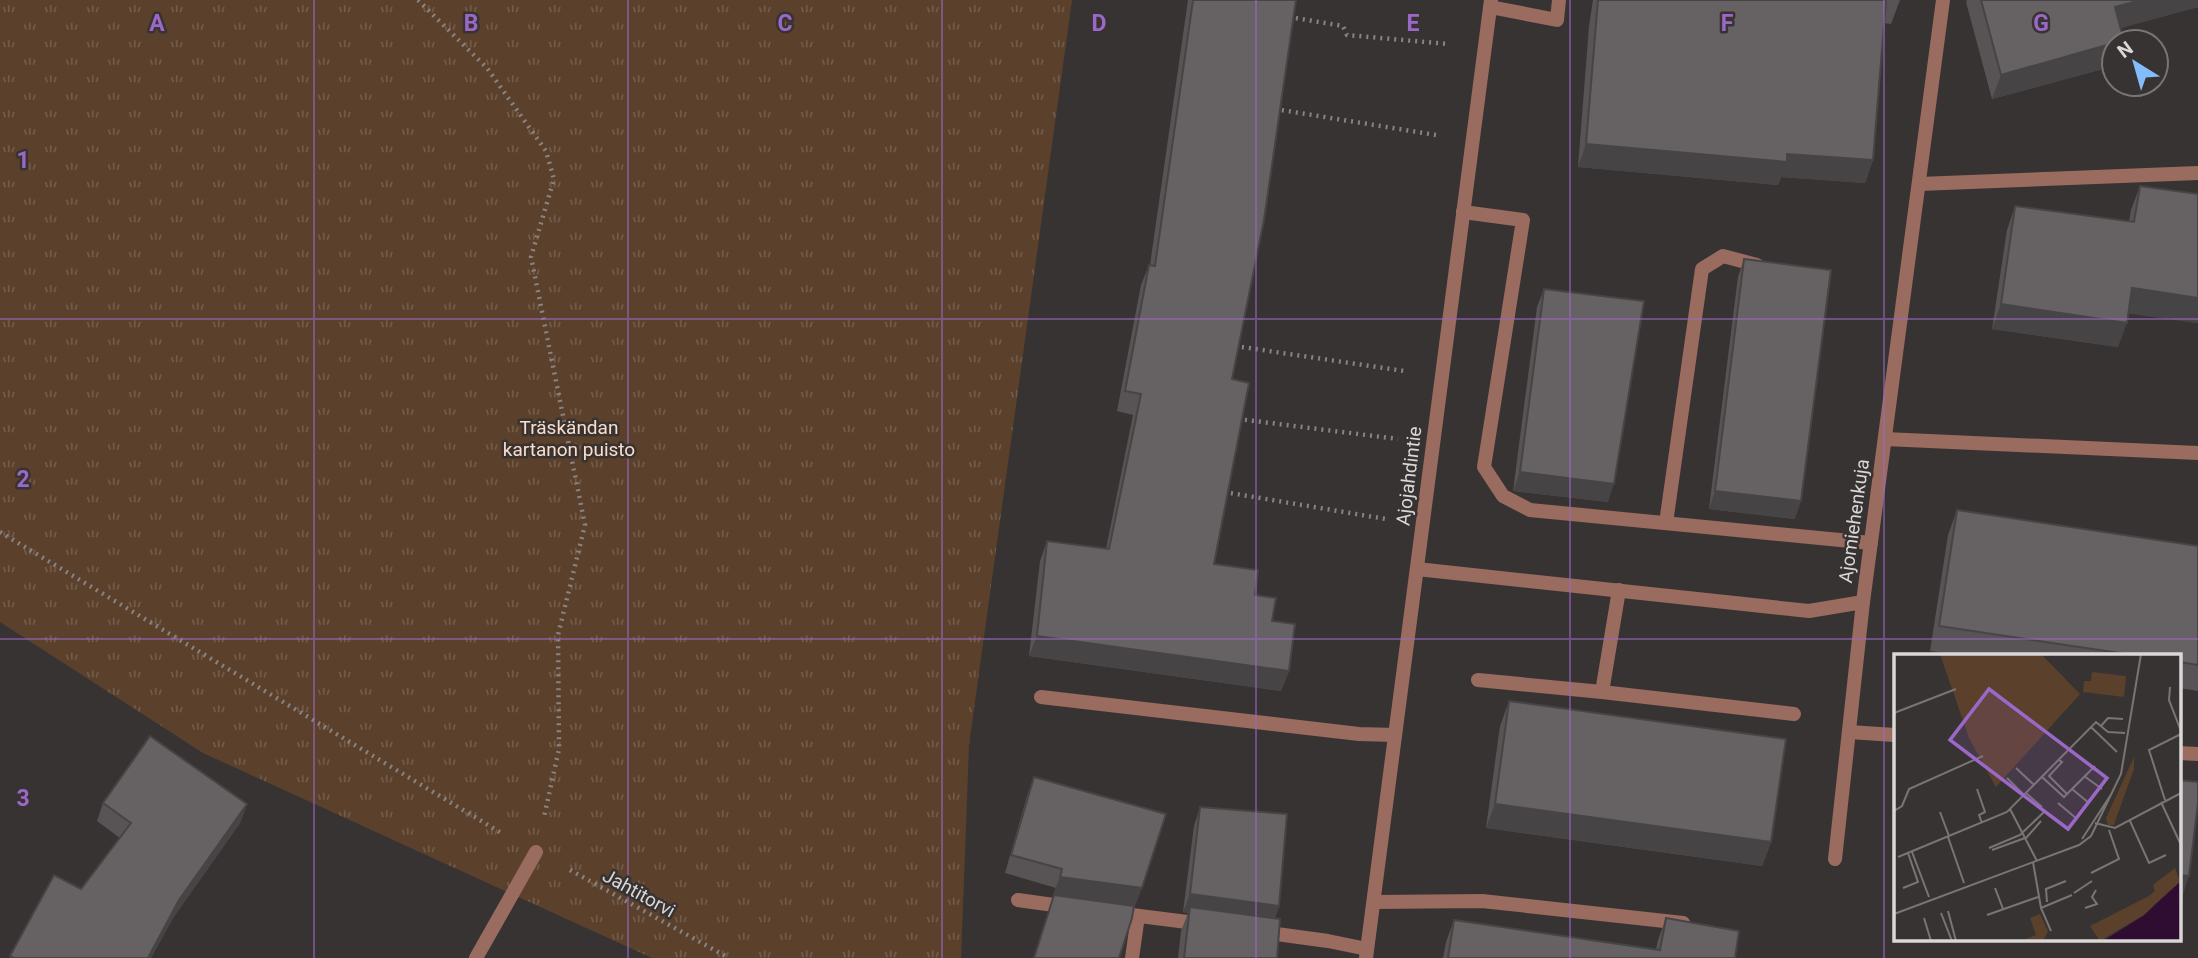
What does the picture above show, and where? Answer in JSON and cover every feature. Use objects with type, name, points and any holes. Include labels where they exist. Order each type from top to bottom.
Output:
[{"type":"street","points":[[1491,3],[1557,20],[1559,0]]},
{"type":"street","name":"Ajomiehenkuja","points":[[1417,569],[1809,611],[1863,601],[1943,0]]},
{"type":"street","name":"Ajojahdintie","points":[[1367,953],[1491,3]]},
{"type":"street","points":[[1919,184],[2198,173]]},
{"type":"street","points":[[1463,212],[1522,220],[1484,467],[1503,496],[1530,510],[1871,543]]},
{"type":"street","points":[[1667,523],[1702,269],[1723,256],[1757,265]]},
{"type":"street","points":[[1885,439],[2198,453]]},
{"type":"street","points":[[1602,692],[1619,590]]},
{"type":"street","points":[[1835,859],[1863,601]]},
{"type":"street","points":[[1478,680],[1794,714]]},
{"type":"street","points":[[1041,697],[1359,734],[1395,735]]},
{"type":"street","points":[[1849,732],[1894,735]]},
{"type":"street","points":[[2180,753],[2198,754]]},
{"type":"street","points":[[476,958],[536,852]]},
{"type":"street","points":[[1018,900],[1219,926]]},
{"type":"street","points":[[1374,902],[1482,901],[1692,924]]},
{"type":"street","points":[[1132,958],[1138,916]]},
{"type":"street","points":[[1246,930],[1328,941],[1367,953]]},
{"type":"path","points":[[418,0],[487,68],[546,151],[554,179],[531,257],[585,525],[558,635],[559,748],[536,852]]},
{"type":"path","points":[[1288,17],[1343,26],[1347,35],[1456,44]]},
{"type":"path","points":[[1275,109],[1444,137]]},
{"type":"path","points":[[1235,346],[1412,373]]},
{"type":"path","points":[[1238,419],[1402,439]]},
{"type":"path","points":[[1224,492],[1390,520]]},
{"type":"path","name":"Jahtitorvi","points":[[0,532],[505,835],[729,958]]},
{"type":"green space","name":"Träskändan kartanon puisto","points":[[0,0],[1072,0],[969,745],[961,958],[652,958],[203,753],[0,622]]},
{"type":"building","points":[[1193,0],[1296,0],[1264,220],[1232,379],[1249,383],[1214,564],[1258,570],[1255,595],[1276,598],[1272,621],[1295,624],[1289,671],[1037,636],[1047,541],[1109,549],[1141,394],[1125,391],[1149,265],[1155,266]]},
{"type":"building","points":[[1598,0],[1886,0],[1873,160],[1787,154],[1787,162],[1586,144]]},
{"type":"building","points":[[1981,0],[2141,0],[2115,7],[2121,28],[2100,28],[2100,47],[2001,75]]},
{"type":"building","points":[[2140,186],[2198,194],[2198,298],[2132,288],[2127,323],[2001,304],[2015,206],[2134,222]]},
{"type":"building","points":[[1744,259],[1831,270],[1801,501],[1715,491]]},
{"type":"building","points":[[1544,289],[1644,301],[1614,484],[1520,472]]},
{"type":"building","points":[[1957,510],[2198,546],[2198,665],[2180,662],[2180,654],[2126,654],[1939,626]]},
{"type":"building","points":[[1509,701],[1786,739],[1771,842],[1495,804]]},
{"type":"building","points":[[150,736],[247,804],[179,900],[148,958],[10,956],[54,875],[81,889],[131,823],[103,803]]},
{"type":"building","points":[[1034,777],[1166,814],[1142,888],[1060,877],[1062,869],[1011,855]]},
{"type":"building","points":[[2180,780],[2198,782],[2189,876],[2180,875]]},
{"type":"building","points":[[1200,807],[1287,814],[1279,906],[1190,894]]},
{"type":"building","points":[[1054,895],[1134,906],[1119,958],[1034,958]]},
{"type":"building","points":[[1190,907],[1280,919],[1277,958],[1184,958]]},
{"type":"building","points":[[1666,918],[1739,931],[1735,958],[1448,958],[1454,920],[1660,950]]}]
